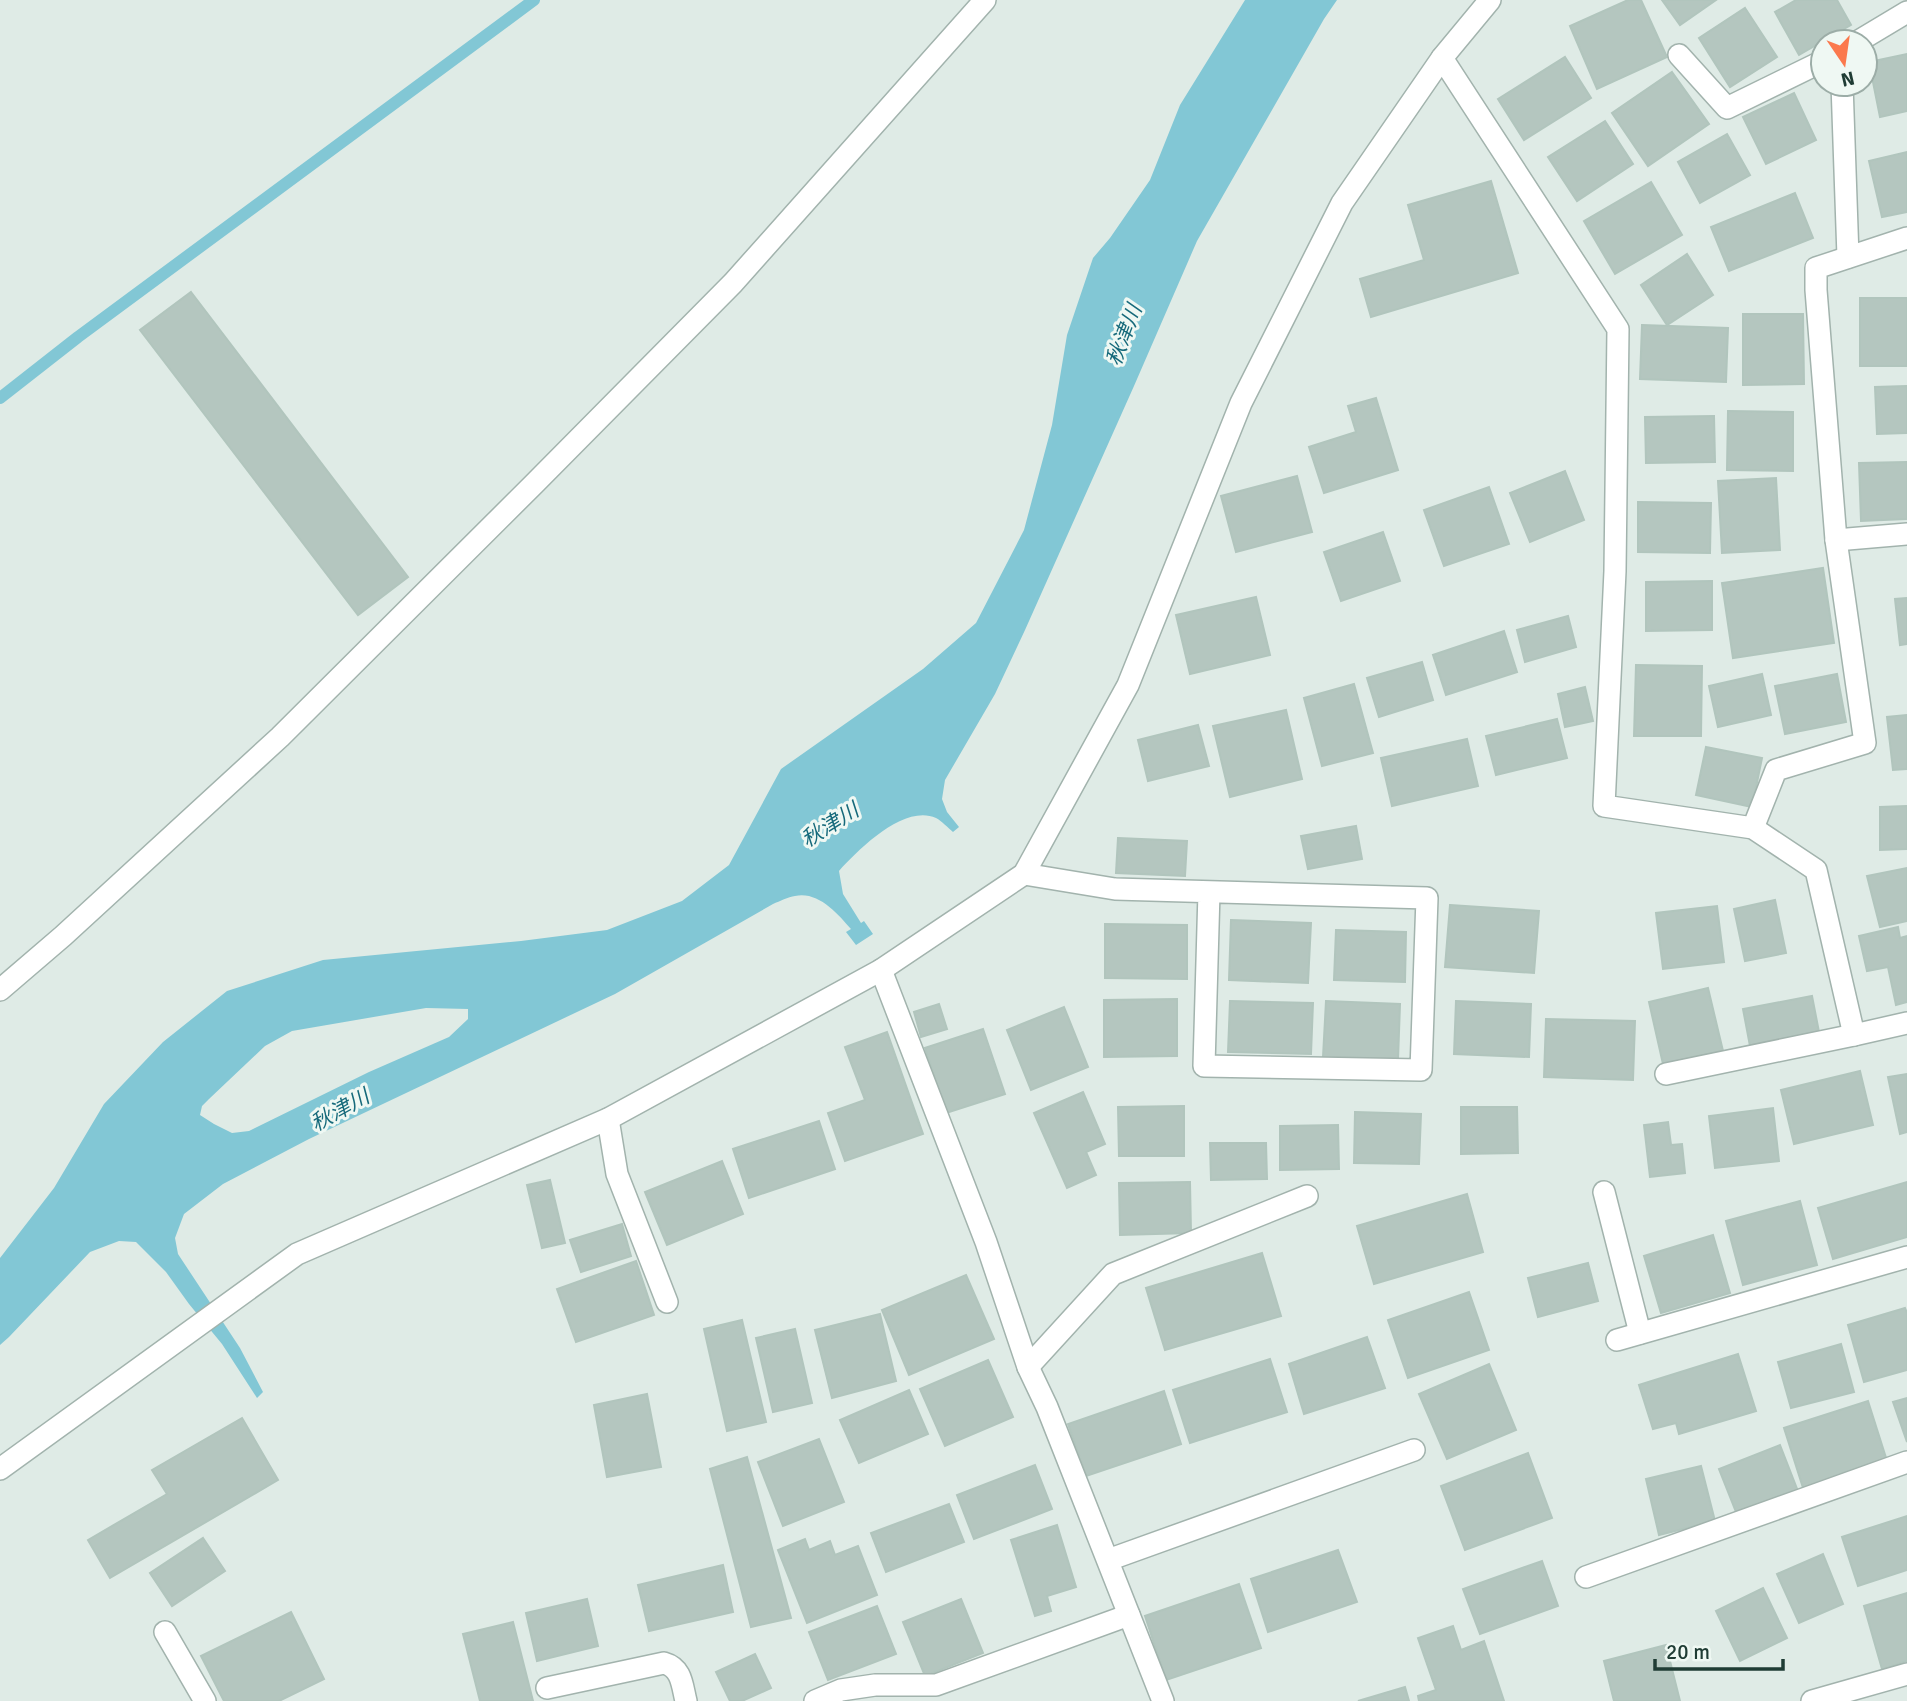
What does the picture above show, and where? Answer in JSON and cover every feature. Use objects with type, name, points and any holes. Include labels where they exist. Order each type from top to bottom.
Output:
[{"type":"street","points":[[0,990],[63,936],[280,737],[544,474],[733,283],[985,0]]},
{"type":"street","points":[[0,1469],[297,1254],[608,1119],[881,970],[1024,874],[1128,685],[1241,403],[1342,203],[1441,58],[1490,0]]},
{"type":"street","points":[[1879,29],[1907,12]]},
{"type":"street","points":[[1679,55],[1727,108],[1809,68]]},
{"type":"street","points":[[1441,58],[1618,329],[1615,571],[1604,806],[1753,828],[1816,870],[1854,1035]]},
{"type":"street","points":[[1842,98],[1848,257]]},
{"type":"street","points":[[1753,828],[1776,769],[1865,743],[1836,540],[1816,268],[1907,238]]},
{"type":"street","points":[[1836,540],[1907,534]]},
{"type":"street","points":[[1024,874],[1115,889],[1427,898],[1421,1070],[1204,1066],[1209,892]]},
{"type":"street","points":[[881,970],[986,1242],[1028,1367],[1047,1406],[1163,1701]]},
{"type":"street","points":[[1666,1074],[1907,1023]]},
{"type":"street","points":[[608,1119],[617,1174],[667,1302]]},
{"type":"street","points":[[1604,1192],[1640,1333]]},
{"type":"street","points":[[1028,1367],[1113,1274],[1307,1196]]},
{"type":"street","points":[[1617,1340],[1907,1257]]},
{"type":"street","points":[[1108,1560],[1414,1450]]},
{"type":"street","points":[[1586,1577],[1907,1462]]},
{"type":"street","points":[[815,1701],[841,1690],[875,1685],[936,1685],[1129,1615]]},
{"type":"street","points":[[164,1632],[205,1701]]},
{"type":"street","points":[[547,1688],[664,1663],[679,1671],[687,1701]]},
{"type":"street","points":[[1812,1701],[1907,1674]]},
{"type":"water","name":"秋津川","points":[[1245,0],[1337,0],[1197,241],[1025,630],[995,694],[945,780],[942,799],[947,812],[959,827],[953,832],[936,818],[923,815],[910,817],[883,831],[839,871],[843,894],[861,923],[864,921],[873,934],[856,945],[846,932],[851,929],[840,916],[819,900],[803,895],[784,899],[615,994],[309,1139],[223,1184],[184,1214],[175,1238],[178,1254],[240,1348],[263,1392],[257,1398],[222,1344],[166,1272],[136,1242],[119,1241],[90,1252],[0,1345],[0,1258],[54,1188],[104,1104],[163,1042],[227,991],[323,960],[607,930],[682,901],[729,865],[781,769],[923,669],[976,623],[1024,530],[1052,425],[1067,335],[1093,258],[1150,180],[1180,105]],"holes":[[[426,1008],[468,1009],[468,1019],[449,1037],[369,1072],[249,1131],[232,1133],[200,1115],[202,1106],[265,1046],[292,1031]]]},
{"type":"building","points":[[1628,0],[1641,0],[1667,57],[1597,89],[1570,26]]},
{"type":"building","points":[[1662,0],[1716,0],[1680,25]]},
{"type":"building","points":[[1796,0],[1837,0],[1851,25],[1846,28],[1809,28],[1809,49],[1799,55],[1775,12]]},
{"type":"building","points":[[1745,8],[1777,57],[1730,87],[1699,38]]},
{"type":"building","points":[[1907,54],[1907,111],[1880,117],[1876,98],[1879,98],[1879,60]]},
{"type":"building","points":[[1565,57],[1591,98],[1524,140],[1498,99]]},
{"type":"building","points":[[1672,72],[1709,124],[1648,166],[1612,113]]},
{"type":"building","points":[[1794,93],[1816,140],[1766,164],[1743,117]]},
{"type":"building","points":[[1605,121],[1633,164],[1577,201],[1548,157]]},
{"type":"building","points":[[1727,134],[1750,175],[1700,203],[1678,162]]},
{"type":"building","points":[[1907,152],[1907,212],[1882,217],[1869,161]]},
{"type":"building","points":[[1491,181],[1518,273],[1371,317],[1360,279],[1424,260],[1408,205]]},
{"type":"building","points":[[1651,182],[1682,235],[1615,274],[1584,221]]},
{"type":"building","points":[[1795,193],[1813,238],[1729,271],[1711,227]]},
{"type":"building","points":[[1687,254],[1713,295],[1667,325],[1641,285]]},
{"type":"building","points":[[191,292],[408,577],[358,615],[140,330]]},
{"type":"building","points":[[1860,298],[1907,298],[1907,366],[1860,366]]},
{"type":"building","points":[[1743,314],[1803,314],[1804,384],[1743,385]]},
{"type":"building","points":[[1642,325],[1728,328],[1726,382],[1640,379]]},
{"type":"building","points":[[1907,386],[1907,433],[1877,434],[1875,387]]},
{"type":"building","points":[[1376,398],[1398,470],[1324,493],[1309,447],[1356,432],[1348,406]]},
{"type":"building","points":[[1728,411],[1793,412],[1793,471],[1727,470]]},
{"type":"building","points":[[1714,416],[1715,462],[1646,463],[1645,417]]},
{"type":"building","points":[[1907,462],[1907,519],[1861,521],[1859,463]]},
{"type":"building","points":[[1565,471],[1584,520],[1530,542],[1510,493]]},
{"type":"building","points":[[1297,476],[1312,532],[1236,552],[1221,496]]},
{"type":"building","points":[[1776,478],[1780,550],[1722,553],[1718,481]]},
{"type":"building","points":[[1489,487],[1509,544],[1444,566],[1424,510]]},
{"type":"building","points":[[1638,502],[1711,503],[1710,553],[1638,552]]},
{"type":"building","points":[[1383,532],[1400,581],[1341,601],[1324,552]]},
{"type":"building","points":[[1823,568],[1834,643],[1733,658],[1722,583]]},
{"type":"building","points":[[1712,581],[1712,630],[1646,631],[1646,582]]},
{"type":"building","points":[[1256,597],[1270,655],[1190,674],[1176,615]]},
{"type":"building","points":[[1907,598],[1907,644],[1900,645],[1895,599]]},
{"type":"building","points":[[1568,616],[1576,647],[1525,662],[1517,630]]},
{"type":"building","points":[[1504,631],[1517,672],[1446,695],[1433,655]]},
{"type":"building","points":[[1422,662],[1433,700],[1379,717],[1367,678]]},
{"type":"building","points":[[1636,665],[1702,666],[1701,736],[1634,736]]},
{"type":"building","points":[[1762,674],[1771,715],[1718,727],[1709,686]]},
{"type":"building","points":[[1837,674],[1846,722],[1785,734],[1775,686]]},
{"type":"building","points":[[1354,684],[1373,753],[1322,766],[1304,698]]},
{"type":"building","points":[[1585,687],[1593,721],[1565,727],[1558,694]]},
{"type":"building","points":[[1286,710],[1302,779],[1230,797],[1213,726]]},
{"type":"building","points":[[1907,715],[1907,769],[1893,770],[1887,717]]},
{"type":"building","points":[[1557,719],[1567,758],[1496,775],[1486,736]]},
{"type":"building","points":[[1198,725],[1209,766],[1148,781],[1138,740]]},
{"type":"building","points":[[1467,739],[1478,786],[1392,806],[1381,758]]},
{"type":"building","points":[[1706,747],[1762,758],[1752,807],[1696,795]]},
{"type":"building","points":[[1907,806],[1907,849],[1880,850],[1880,807]]},
{"type":"building","points":[[1356,826],[1362,859],[1308,869],[1301,836]]},
{"type":"building","points":[[1118,838],[1187,841],[1185,876],[1116,873]]},
{"type":"building","points":[[1907,868],[1907,921],[1880,927],[1867,876]]},
{"type":"building","points":[[1775,900],[1786,953],[1745,961],[1734,909]]},
{"type":"building","points":[[1450,905],[1539,911],[1534,973],[1445,967]]},
{"type":"building","points":[[1717,906],[1724,962],[1663,969],[1656,913]]},
{"type":"building","points":[[1231,920],[1311,923],[1308,983],[1229,980]]},
{"type":"building","points":[[1105,924],[1187,925],[1187,979],[1105,978]]},
{"type":"building","points":[[1898,927],[1900,938],[1907,936],[1907,1002],[1896,1005],[1888,967],[1867,971],[1859,936]]},
{"type":"building","points":[[1336,930],[1406,932],[1405,982],[1334,980]]},
{"type":"building","points":[[1708,988],[1723,1051],[1663,1064],[1649,1002]]},
{"type":"building","points":[[1812,996],[1819,1032],[1750,1046],[1743,1009]]},
{"type":"building","points":[[1177,999],[1177,1056],[1104,1057],[1104,1000]]},
{"type":"building","points":[[1230,1001],[1313,1003],[1311,1054],[1228,1052]]},
{"type":"building","points":[[1326,1001],[1400,1004],[1398,1060],[1323,1057]]},
{"type":"building","points":[[1456,1001],[1531,1004],[1529,1057],[1454,1054]]},
{"type":"building","points":[[939,1004],[947,1029],[921,1037],[914,1012]]},
{"type":"building","points":[[1064,1007],[1088,1067],[1031,1090],[1007,1030]]},
{"type":"building","points":[[1546,1019],[1635,1021],[1633,1080],[1544,1077]]},
{"type":"building","points":[[983,1029],[1005,1094],[946,1113],[925,1048]]},
{"type":"building","points":[[887,1032],[923,1134],[845,1161],[828,1113],[865,1100],[845,1047]]},
{"type":"building","points":[[1860,1071],[1873,1125],[1794,1144],[1781,1090]]},
{"type":"building","points":[[1907,1074],[1907,1132],[1900,1134],[1888,1077]]},
{"type":"building","points":[[1083,1092],[1105,1144],[1086,1152],[1096,1175],[1067,1188],[1034,1113]]},
{"type":"building","points":[[1184,1106],[1184,1156],[1119,1156],[1118,1107]]},
{"type":"building","points":[[1461,1107],[1517,1107],[1518,1153],[1461,1154]]},
{"type":"building","points":[[1773,1108],[1779,1161],[1715,1168],[1709,1116]]},
{"type":"building","points":[[1355,1112],[1421,1114],[1419,1164],[1354,1163]]},
{"type":"building","points":[[819,1121],[835,1169],[749,1198],[733,1149]]},
{"type":"building","points":[[1668,1122],[1671,1145],[1682,1144],[1685,1173],[1650,1177],[1644,1125]]},
{"type":"building","points":[[1338,1125],[1339,1169],[1280,1170],[1280,1126]]},
{"type":"building","points":[[1210,1143],[1266,1143],[1267,1179],[1211,1180]]},
{"type":"building","points":[[722,1161],[743,1214],[667,1245],[645,1192]]},
{"type":"building","points":[[550,1180],[565,1243],[542,1248],[527,1185]]},
{"type":"building","points":[[1190,1182],[1191,1233],[1120,1235],[1119,1183]]},
{"type":"building","points":[[1907,1182],[1907,1237],[1833,1259],[1818,1208]]},
{"type":"building","points":[[1467,1194],[1483,1252],[1374,1284],[1357,1226]]},
{"type":"building","points":[[1800,1201],[1817,1265],[1743,1285],[1726,1221]]},
{"type":"building","points":[[622,1224],[631,1256],[581,1272],[570,1240]]},
{"type":"building","points":[[1713,1235],[1730,1293],[1661,1313],[1644,1256]]},
{"type":"building","points":[[1262,1253],[1281,1316],[1165,1350],[1146,1288]]},
{"type":"building","points":[[636,1261],[654,1315],[576,1342],[557,1289]]},
{"type":"building","points":[[1588,1263],[1598,1301],[1538,1317],[1528,1278]]},
{"type":"building","points":[[966,1275],[994,1339],[909,1375],[882,1310]]},
{"type":"building","points":[[1469,1292],[1489,1350],[1408,1378],[1388,1320]]},
{"type":"building","points":[[1905,1308],[1907,1370],[1864,1382],[1848,1325]]},
{"type":"building","points":[[880,1314],[896,1381],[832,1398],[815,1330]]},
{"type":"building","points":[[742,1320],[766,1422],[727,1431],[704,1329]]},
{"type":"building","points":[[795,1329],[812,1403],[773,1412],[756,1338]]},
{"type":"building","points":[[1367,1337],[1385,1388],[1304,1414],[1289,1364]]},
{"type":"building","points":[[1841,1344],[1854,1392],[1791,1408],[1778,1362]]},
{"type":"building","points":[[1738,1354],[1756,1411],[1679,1434],[1676,1423],[1653,1429],[1639,1385]]},
{"type":"building","points":[[1270,1359],[1287,1412],[1190,1443],[1173,1390]]},
{"type":"building","points":[[988,1360],[1013,1417],[945,1446],[920,1389]]},
{"type":"building","points":[[1489,1364],[1516,1430],[1447,1459],[1419,1394]]},
{"type":"building","points":[[909,1390],[928,1434],[859,1463],[840,1420]]},
{"type":"building","points":[[1164,1391],[1181,1444],[1086,1476],[1068,1424]]},
{"type":"building","points":[[647,1394],[661,1467],[607,1477],[594,1405]]},
{"type":"building","points":[[1907,1398],[1907,1442],[1893,1402]]},
{"type":"building","points":[[1868,1401],[1888,1464],[1804,1491],[1784,1428]]},
{"type":"building","points":[[242,1418],[278,1480],[110,1578],[88,1540],[167,1494],[152,1470]]},
{"type":"building","points":[[819,1439],[844,1502],[783,1526],[758,1462]]},
{"type":"building","points":[[1780,1445],[1799,1494],[1738,1517],[1719,1469]]},
{"type":"building","points":[[1528,1453],[1552,1518],[1465,1550],[1441,1486]]},
{"type":"building","points":[[747,1457],[791,1618],[751,1627],[710,1469]]},
{"type":"building","points":[[1035,1465],[1052,1509],[974,1539],[957,1495]]},
{"type":"building","points":[[1701,1466],[1715,1521],[1659,1535],[1646,1479]]},
{"type":"building","points":[[949,1504],[964,1542],[886,1572],[871,1533]]},
{"type":"building","points":[[1907,1516],[1907,1570],[1858,1586],[1842,1537]]},
{"type":"building","points":[[1057,1525],[1076,1587],[1047,1596],[1051,1611],[1035,1616],[1011,1540]]},
{"type":"building","points":[[203,1538],[225,1571],[172,1606],[150,1573]]},
{"type":"building","points":[[805,1539],[809,1550],[830,1541],[835,1555],[858,1546],[877,1595],[807,1623],[778,1550]]},
{"type":"building","points":[[1338,1550],[1357,1602],[1268,1632],[1251,1579]]},
{"type":"building","points":[[1823,1554],[1843,1604],[1799,1623],[1777,1574]]},
{"type":"building","points":[[1542,1561],[1558,1606],[1480,1634],[1463,1589]]},
{"type":"building","points":[[723,1565],[733,1612],[649,1631],[638,1585]]},
{"type":"building","points":[[1239,1584],[1261,1648],[1166,1680],[1145,1616]]},
{"type":"building","points":[[1763,1588],[1787,1638],[1740,1661],[1716,1611]]},
{"type":"building","points":[[1907,1593],[1907,1661],[1882,1669],[1864,1606]]},
{"type":"building","points":[[587,1599],[598,1646],[537,1661],[526,1613]]},
{"type":"building","points":[[961,1599],[983,1653],[925,1676],[903,1622]]},
{"type":"building","points":[[877,1606],[896,1654],[828,1680],[809,1632]]},
{"type":"building","points":[[291,1612],[324,1679],[279,1701],[224,1701],[201,1656]]},
{"type":"building","points":[[513,1622],[533,1701],[480,1701],[463,1634]]},
{"type":"building","points":[[1453,1626],[1461,1650],[1484,1641],[1504,1701],[1419,1701],[1418,1696],[1436,1690],[1418,1638]]},
{"type":"building","points":[[1666,1645],[1680,1701],[1614,1701],[1604,1661]]},
{"type":"building","points":[[755,1654],[771,1688],[742,1701],[730,1701],[716,1672]]},
{"type":"building","points":[[1405,1687],[1409,1701],[1358,1701]]},
{"type":"waterway","points":[[0,398],[78,337],[534,0]]}]
